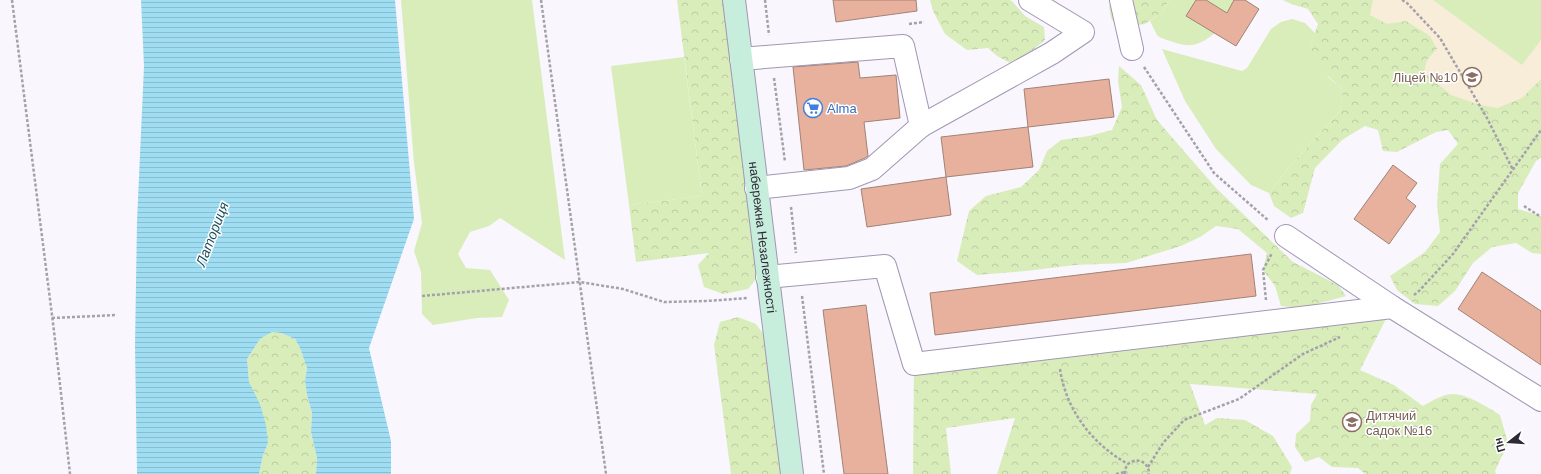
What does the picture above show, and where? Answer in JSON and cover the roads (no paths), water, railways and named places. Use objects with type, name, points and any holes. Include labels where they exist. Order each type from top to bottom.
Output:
[{"type":"street","name":"набережна Незалежності","points":[[734,0],[792,474]]},
{"type":"street","points":[[756,188],[849,178],[872,169],[921,126],[1052,53],[1083,32],[1030,0]]},
{"type":"street","points":[[1121,0],[1132,49]]},
{"type":"street","points":[[741,59],[903,46],[921,126]]},
{"type":"street","points":[[1286,236],[1392,307],[1541,400]]},
{"type":"street","points":[[769,287],[799,274],[885,266],[914,364],[1392,307]]},
{"type":"water","name":"Латориця","points":[[141,0],[395,0],[414,219],[369,348],[391,441],[391,474],[316,474],[317,458],[311,432],[312,413],[305,381],[307,368],[295,339],[281,333],[272,332],[260,339],[247,359],[249,382],[260,404],[266,425],[268,443],[263,455],[259,474],[137,474],[135,346],[137,221],[144,66]]},
{"type":"place","name":"Ліцей №10","points":[[1472,77]]},
{"type":"place","name":"Alma","points":[[813,108]]},
{"type":"place","name":"Дитячий садок №16","points":[[1352,422]]}]
